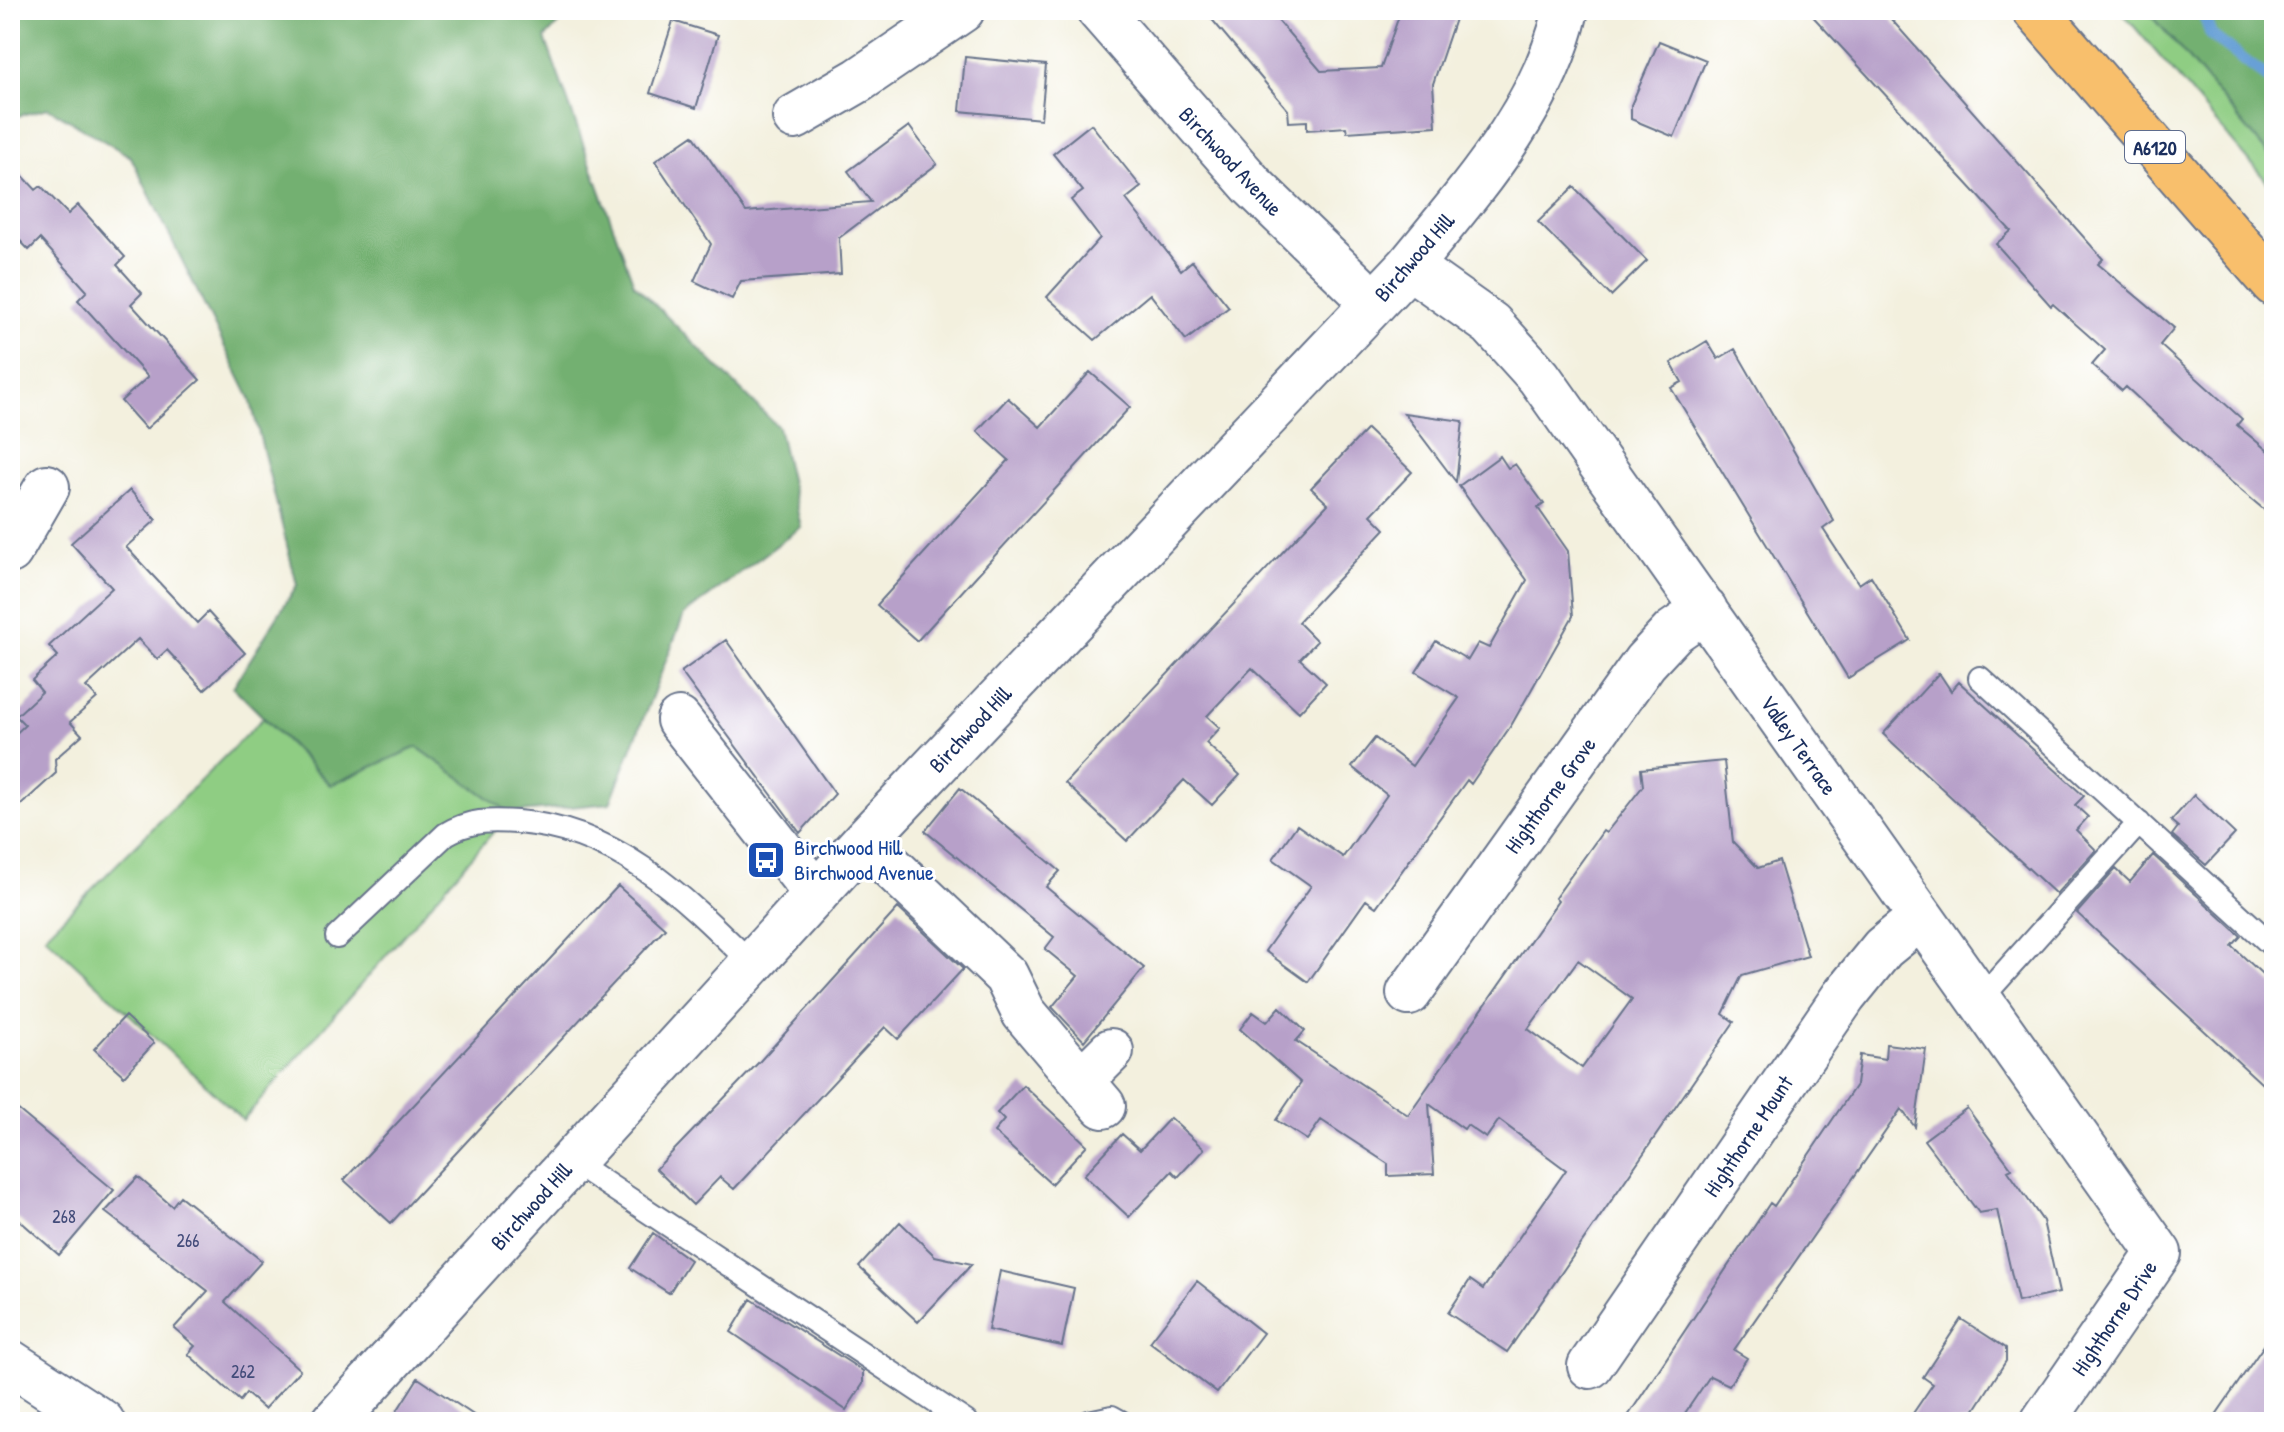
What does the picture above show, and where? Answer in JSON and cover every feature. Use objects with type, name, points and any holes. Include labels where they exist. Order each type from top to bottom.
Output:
[{"type":"highway","name":"A6120","points":[[2035,10],[2274,284]]},
{"type":"street","points":[[795,117],[859,80],[962,10]]},
{"type":"street","name":"Birchwood Avenue","points":[[1099,10],[1253,186],[1374,303]]},
{"type":"street","name":"Birchwood Hill","points":[[334,1422],[864,841],[1409,266],[1485,172],[1524,112],[1560,38],[1566,10]]},
{"type":"street","name":"Valley Terrace","points":[[1409,266],[1491,324],[1539,377],[2159,1253]]},
{"type":"street","points":[[10,551],[47,487]]},
{"type":"street","name":"Highthorne Grove","points":[[1409,993],[1645,662],[1673,632],[1705,610]]},
{"type":"street","points":[[679,720],[816,894]]},
{"type":"street","points":[[864,841],[1006,976],[1024,1013],[1099,1079]]},
{"type":"street","name":"Highthorne Mount","points":[[1590,1366],[1844,996],[1883,948],[1920,918]]},
{"type":"street","name":"Highthorne Drive","points":[[2043,1422],[2159,1253]]},
{"type":"street","points":[[10,1362],[102,1422]]},
{"type":"lane","points":[[1980,678],[2274,947]]},
{"type":"lane","points":[[337,937],[446,834],[466,822],[489,820],[579,832],[620,853],[665,883],[752,964]]},
{"type":"lane","points":[[1979,1001],[2139,823]]},
{"type":"lane","points":[[572,1161],[966,1422]]},
{"type":"lane","points":[[1089,1422],[1112,1417],[1121,1422]]},
{"type":"green space","points":[[10,10],[571,10],[545,38],[634,284],[778,427],[801,527],[684,615],[610,803],[510,813],[417,747],[331,785],[233,687],[297,585],[250,398],[131,157],[48,108],[10,118]]},
{"type":"green space","points":[[2120,10],[2145,10],[2155,19],[2274,161],[2274,190]]},
{"type":"green space","points":[[2145,10],[2274,10],[2274,161],[2155,19]]},
{"type":"green space","points":[[263,718],[330,785],[417,747],[510,813],[243,1120],[45,936]]},
{"type":"building","points":[[1204,10],[1269,10],[1321,71],[1381,68],[1401,10],[1458,10],[1433,84],[1436,126],[1347,132],[1346,127],[1307,130],[1307,121],[1289,122],[1288,110]]},
{"type":"building","points":[[1807,10],[1883,10],[2103,259],[2098,264],[2174,328],[2160,345],[2242,419],[2237,425],[2274,456],[2274,518],[2126,387],[2122,391],[2092,365],[2105,350],[2053,304],[2051,306],[1996,244],[2011,231]]},
{"type":"building","points":[[673,21],[718,35],[696,108],[650,93]]},
{"type":"building","points":[[1659,41],[1706,60],[1674,137],[1631,119],[1631,105]]},
{"type":"building","points":[[965,57],[1046,65],[1041,119],[960,111]]},
{"type":"building","points":[[1091,124],[1141,187],[1126,199],[1181,270],[1192,261],[1229,307],[1186,340],[1150,294],[1095,340],[1047,297],[1100,238],[1071,200],[1083,191],[1053,154]]},
{"type":"building","points":[[909,126],[937,164],[839,238],[841,274],[741,281],[732,299],[694,281],[711,244],[655,161],[693,135],[746,212],[871,202],[848,171]]},
{"type":"building","points":[[10,162],[36,190],[41,186],[68,214],[78,205],[125,257],[117,265],[142,293],[131,304],[200,380],[146,429],[121,401],[148,377],[78,300],[87,291],[40,239],[29,250],[10,230]]},
{"type":"building","points":[[1574,187],[1647,261],[1611,296],[1538,222]]},
{"type":"building","points":[[1707,341],[1718,359],[1735,349],[1834,521],[1823,529],[1859,584],[1871,576],[1910,640],[1848,678],[1671,388],[1682,382],[1671,363]]},
{"type":"building","points":[[1090,372],[1130,407],[917,641],[877,605],[1009,460],[977,431],[1008,398],[1040,427]]},
{"type":"building","points":[[1404,413],[1463,421],[1456,482]]},
{"type":"building","points":[[1367,429],[1412,472],[1371,515],[1385,529],[1298,622],[1317,641],[1300,659],[1326,683],[1299,712],[1252,668],[1207,716],[1220,728],[1206,743],[1240,775],[1212,805],[1184,780],[1127,841],[1065,783],[1328,504],[1311,488]]},
{"type":"building","points":[[1500,456],[1508,468],[1515,464],[1544,504],[1538,508],[1568,551],[1573,616],[1512,724],[1471,784],[1467,780],[1376,907],[1366,900],[1308,982],[1265,951],[1311,886],[1273,859],[1297,825],[1343,857],[1387,795],[1352,767],[1375,738],[1412,766],[1459,698],[1416,672],[1436,641],[1468,660],[1478,643],[1489,648],[1527,580],[1459,486]]},
{"type":"building","points":[[130,490],[156,520],[126,547],[197,623],[208,612],[245,653],[204,690],[167,650],[157,659],[138,639],[86,687],[97,698],[70,722],[82,735],[55,759],[56,773],[10,815],[10,739],[25,725],[16,716],[42,692],[32,680],[58,656],[49,646],[112,588],[71,543]]},
{"type":"building","points":[[726,640],[835,794],[800,833],[681,672]]},
{"type":"building","points":[[1939,673],[1951,691],[1959,682],[2084,796],[2075,805],[2088,817],[2076,830],[2096,850],[2056,894],[1883,734]]},
{"type":"building","points":[[1724,761],[1733,842],[1758,868],[1779,861],[1808,956],[1742,975],[1723,1014],[1734,1022],[1507,1352],[1448,1313],[1470,1280],[1483,1289],[1566,1170],[1499,1120],[1486,1138],[1467,1125],[1464,1129],[1429,1104],[1434,1174],[1388,1176],[1388,1164],[1321,1120],[1307,1140],[1276,1120],[1301,1083],[1240,1029],[1253,1012],[1267,1022],[1280,1007],[1305,1031],[1296,1041],[1408,1115],[1558,901],[1555,898],[1603,831],[1606,833],[1643,786],[1641,769]],"holes":[[[1578,960],[1632,999],[1582,1068],[1528,1029]]]},
{"type":"building","points":[[960,788],[1060,871],[1046,887],[1144,968],[1084,1041],[1052,1007],[1078,976],[1045,949],[1054,937],[925,831]]},
{"type":"building","points":[[2194,795],[2235,834],[2206,865],[2172,835],[2178,827],[2171,821]]},
{"type":"building","points":[[2153,855],[2241,936],[2232,946],[2274,985],[2274,1095],[2077,913],[2116,869],[2130,882]]},
{"type":"building","points":[[618,886],[665,928],[391,1223],[344,1180]]},
{"type":"building","points":[[898,908],[963,969],[898,1039],[885,1027],[734,1189],[720,1177],[693,1205],[656,1169],[760,1061]]},
{"type":"building","points":[[125,1016],[154,1043],[124,1076],[94,1049]]},
{"type":"building","points":[[1886,1044],[1926,1049],[1915,1127],[1901,1109],[1734,1350],[1747,1358],[1729,1385],[1710,1376],[1679,1422],[1624,1422],[1770,1203],[1774,1206],[1856,1085],[1860,1055],[1885,1059]]},
{"type":"building","points":[[1023,1085],[1087,1145],[1051,1184],[994,1132],[1004,1120],[997,1113]]},
{"type":"building","points":[[10,1103],[114,1190],[59,1255],[10,1212]]},
{"type":"building","points":[[1967,1108],[2012,1169],[2008,1171],[2043,1221],[2059,1293],[2018,1302],[1997,1210],[1979,1213],[1924,1140]]},
{"type":"building","points":[[1170,1118],[1204,1149],[1178,1177],[1172,1171],[1129,1217],[1084,1175],[1122,1134],[1140,1150]]},
{"type":"building","points":[[138,1177],[172,1206],[180,1196],[262,1261],[225,1302],[300,1370],[264,1409],[246,1393],[240,1401],[188,1354],[195,1346],[174,1328],[208,1291],[105,1212]]},
{"type":"building","points":[[900,1222],[935,1256],[972,1264],[918,1322],[859,1267]]},
{"type":"building","points":[[653,1233],[690,1260],[669,1293],[630,1268]]},
{"type":"building","points":[[1000,1271],[1074,1288],[1062,1346],[988,1330]]},
{"type":"building","points":[[1197,1281],[1263,1333],[1217,1393],[1150,1342]]},
{"type":"building","points":[[751,1299],[863,1371],[863,1384],[846,1410],[731,1332]]},
{"type":"building","points":[[1961,1319],[2006,1348],[2006,1361],[1967,1422],[1907,1422],[1933,1384],[1923,1377]]},
{"type":"building","points":[[2274,1331],[2274,1422],[2211,1422]]},
{"type":"building","points":[[418,1378],[484,1422],[390,1422]]},
{"type":"waterway","points":[[2202,10],[2211,35],[2274,83]]},
{"type":"place","name":"Birchwood Hill Birchwood Avenue","points":[[766,860]]}]
